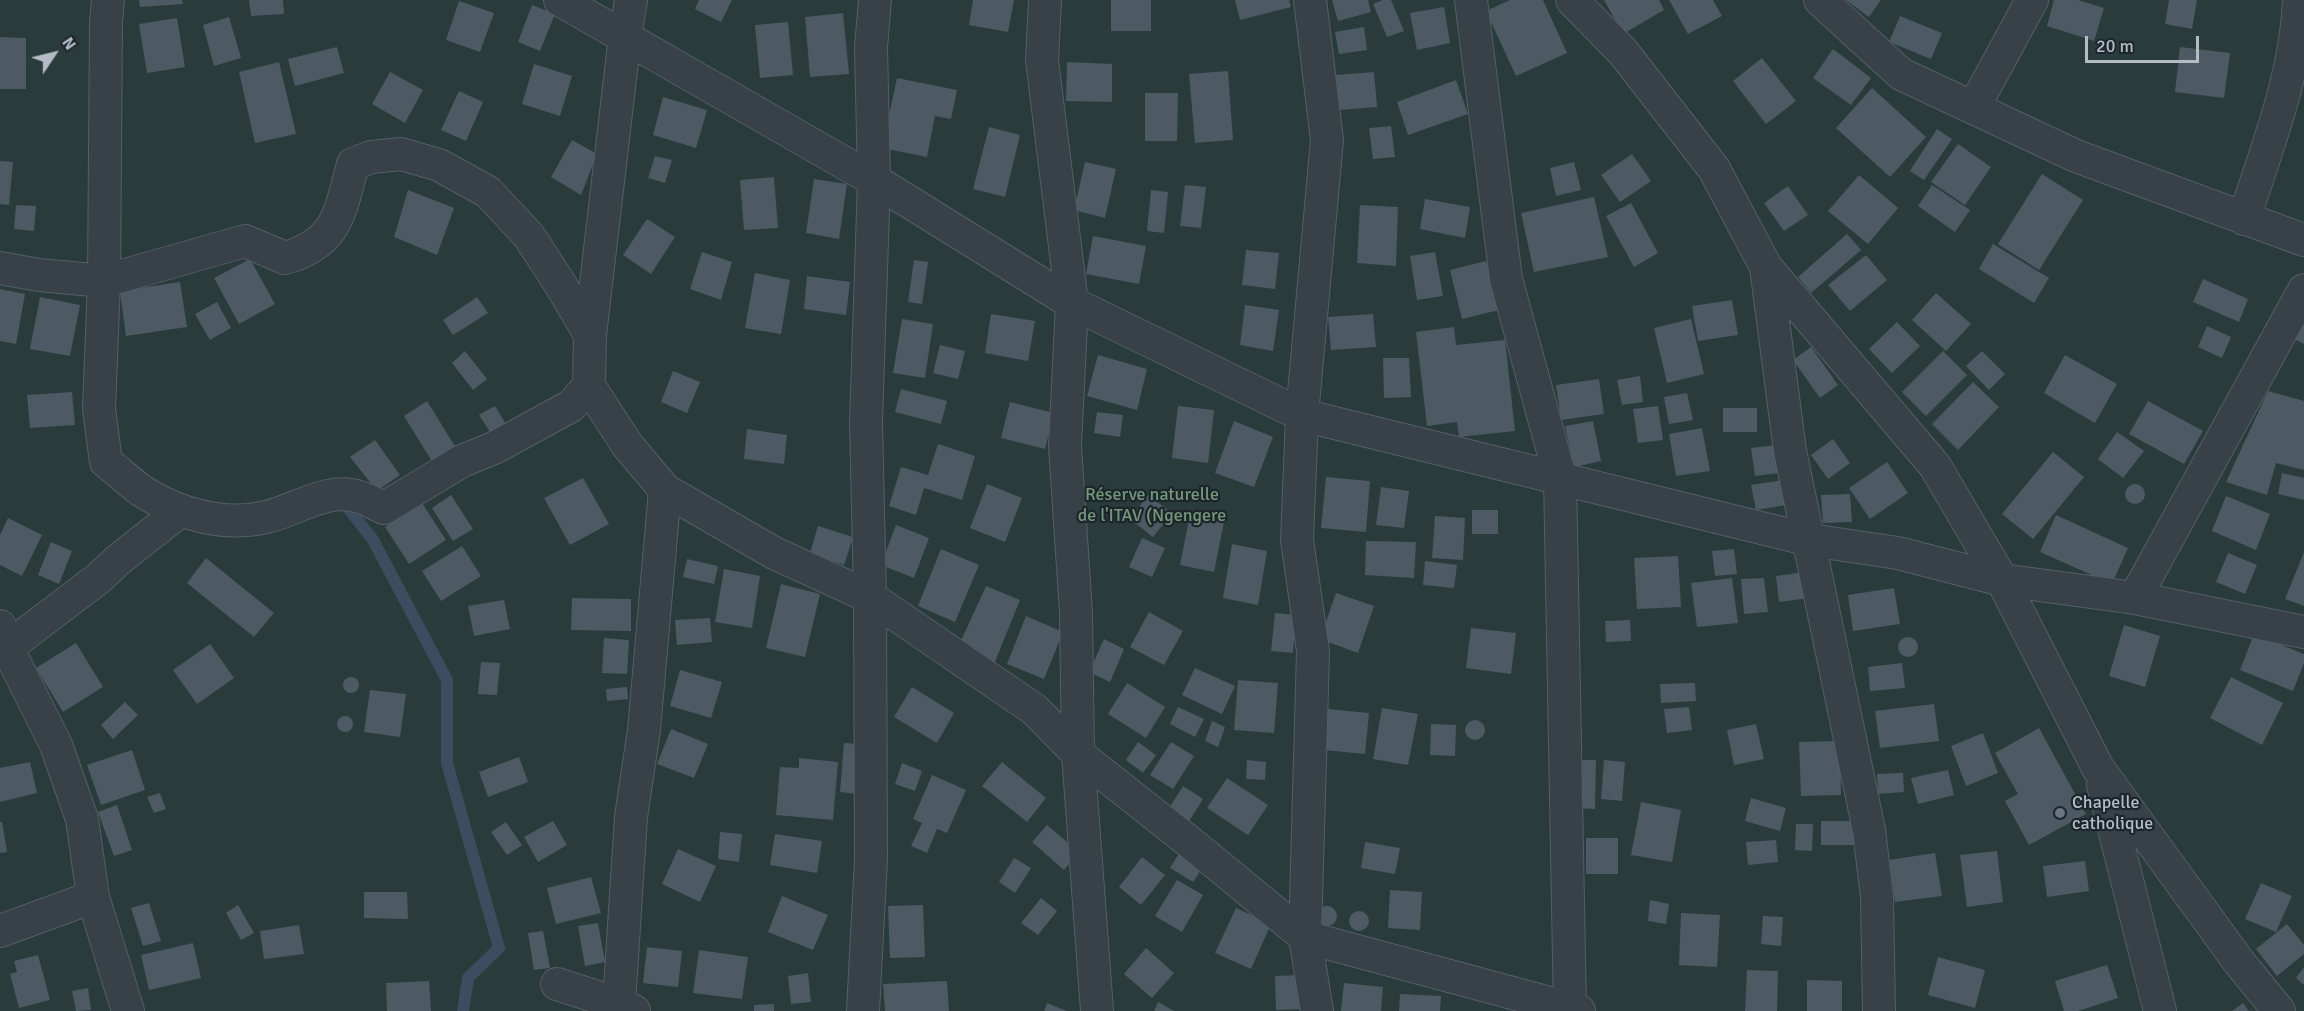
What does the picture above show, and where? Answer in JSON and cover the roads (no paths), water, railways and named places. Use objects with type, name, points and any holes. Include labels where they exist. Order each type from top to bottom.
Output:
[{"type":"street","points":[[108,0],[104,281],[99,409],[106,462],[142,491],[180,511],[233,521],[266,517],[302,504],[338,495],[358,496],[384,508],[462,461],[494,448],[571,406],[590,386]]},
{"type":"street","points":[[560,0],[874,180],[1072,303],[1302,415],[1810,540],[1898,553],[2002,580],[2135,598],[2304,632]]},
{"type":"street","points":[[631,0],[590,335],[590,386],[628,446],[665,490],[774,553],[870,597],[1035,710],[1078,754],[1305,937],[1573,1010],[1560,477],[1506,279],[1471,0]]},
{"type":"street","points":[[863,1011],[871,859],[870,597],[866,422],[874,180],[871,47],[875,0]]},
{"type":"street","points":[[1045,0],[1042,60],[1072,303],[1065,446],[1076,613],[1078,754],[1097,1011]]},
{"type":"street","points":[[1310,0],[1327,140],[1302,415],[1297,540],[1313,651],[1305,937],[1317,1011]]},
{"type":"street","points":[[1572,0],[1623,52],[1714,170],[1766,267],[1935,466],[2002,580],[2098,768],[2239,962],[2279,1011]]},
{"type":"street","points":[[1820,0],[1901,74],[2076,156],[2304,240]]},
{"type":"street","points":[[1974,107],[2032,0]]},
{"type":"street","points":[[2244,219],[2297,82],[2299,0]]},
{"type":"street","points":[[0,268],[39,275],[104,281],[245,241],[285,258],[306,252],[327,236],[342,207],[353,164],[371,157],[401,154],[439,165],[488,192],[529,236],[590,335]]},
{"type":"street","points":[[1766,267],[1790,451],[1869,830],[1877,897],[1879,1011]]},
{"type":"street","points":[[2135,598],[2304,290]]},
{"type":"street","points":[[556,984],[627,1007],[631,817],[644,730],[665,490]]},
{"type":"street","points":[[128,1011],[93,897],[82,819],[56,745],[3,643],[180,511]]},
{"type":"street","points":[[2098,768],[2160,1011]]},
{"type":"street","points":[[0,931],[93,897]]},
{"type":"waterway","points":[[342,500],[373,540],[447,680],[447,763],[499,948],[468,978],[463,1011]]},
{"type":"place","name":"Chapelle catholique","points":[[2060,813]]},
{"type":"park label","name":"Réserve naturelle de l'ITAV (Ngengere","points":[[1152,505]]}]
